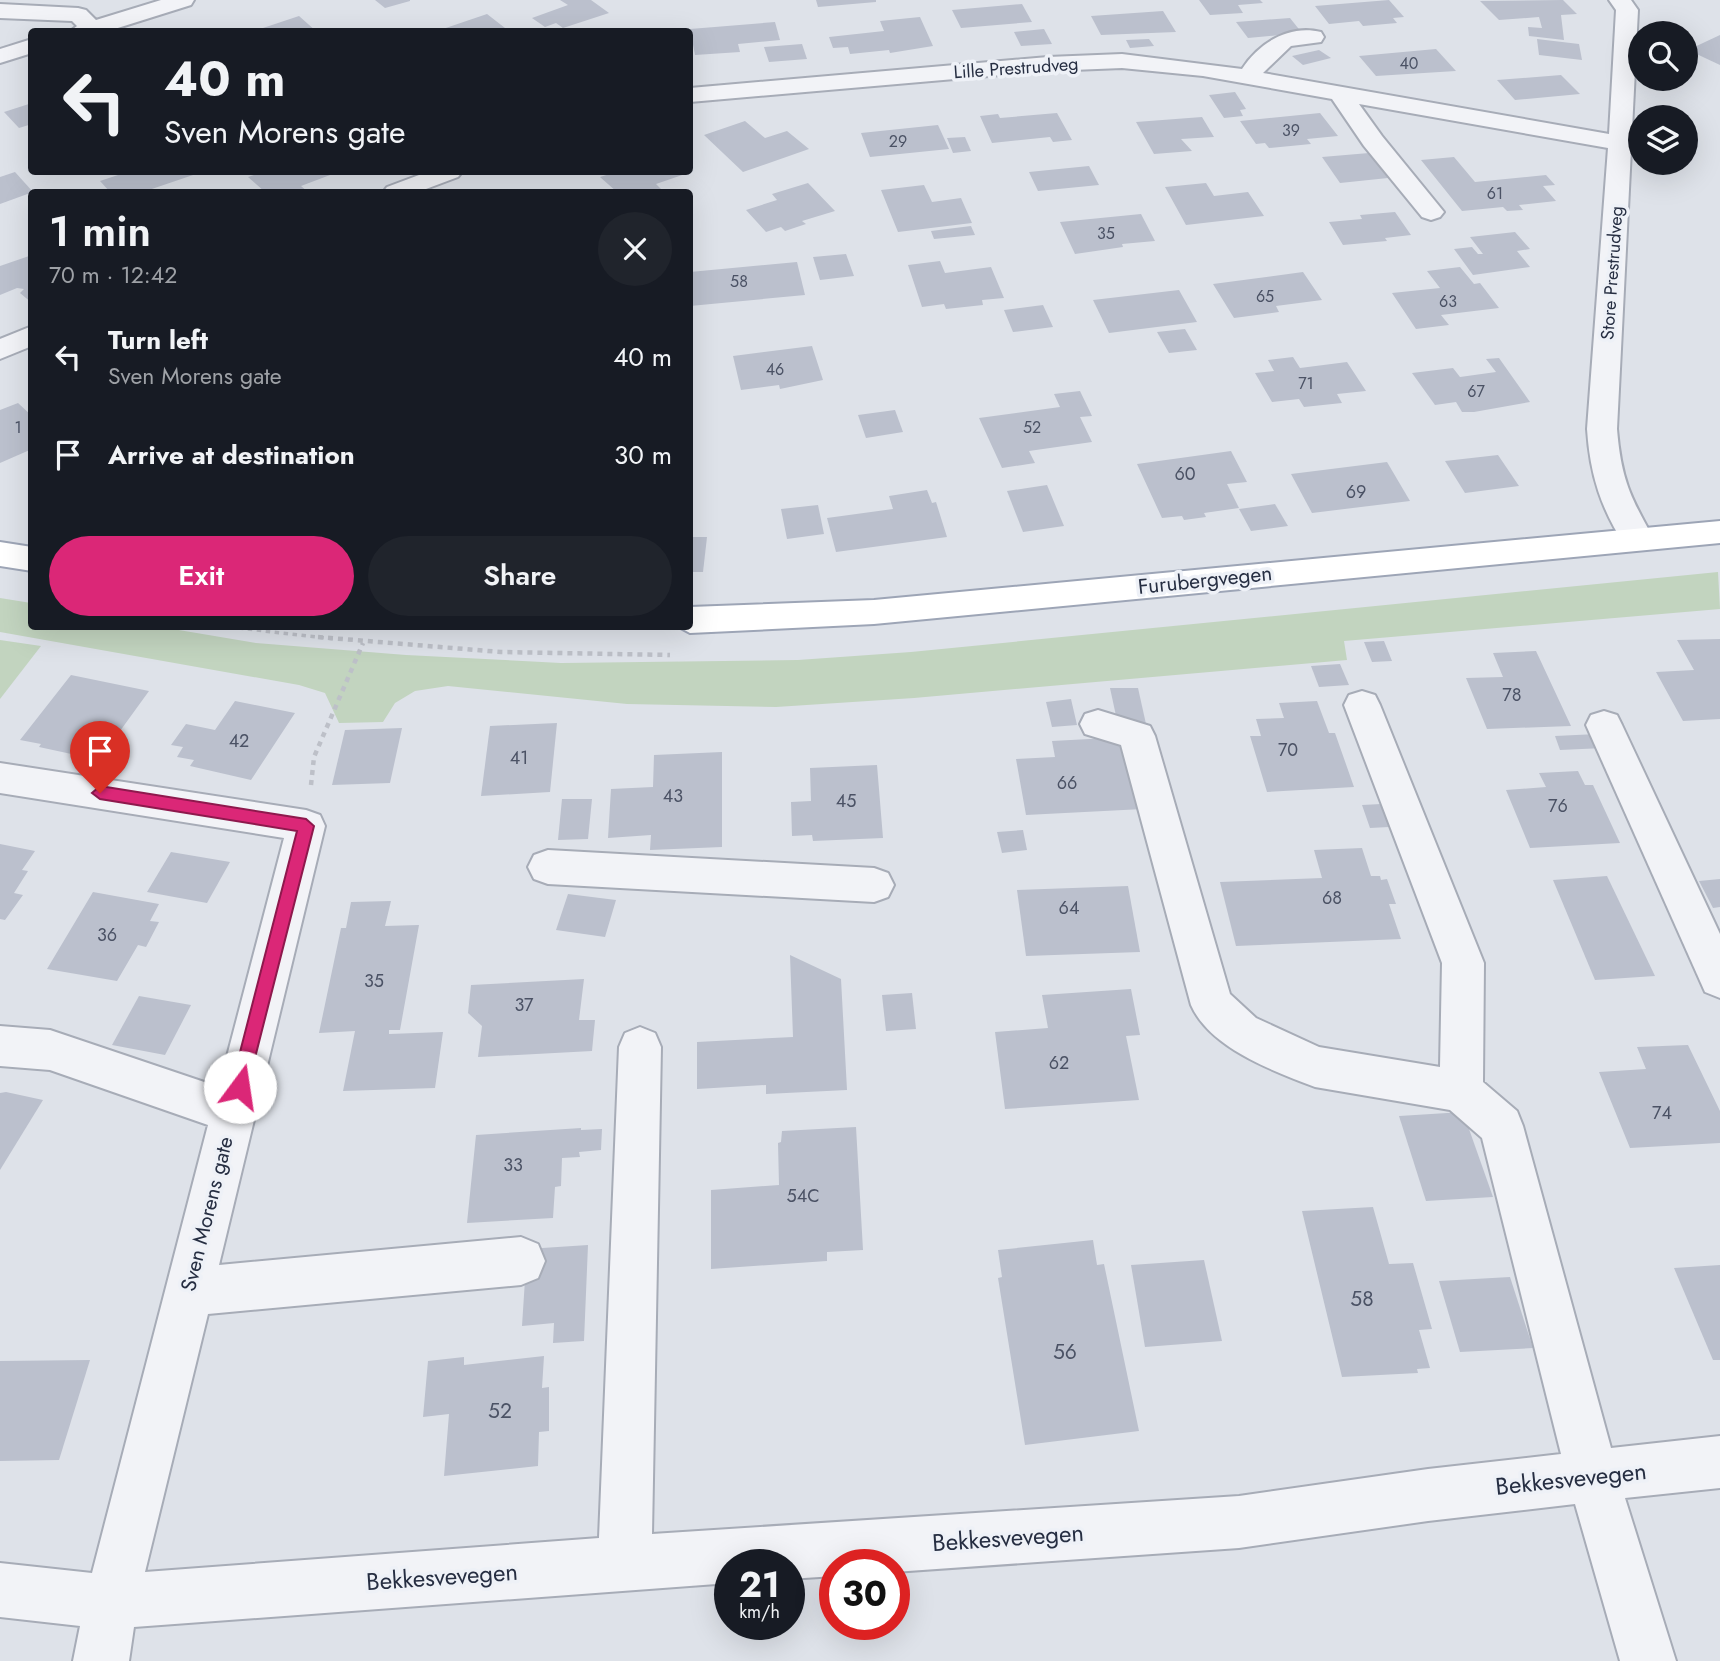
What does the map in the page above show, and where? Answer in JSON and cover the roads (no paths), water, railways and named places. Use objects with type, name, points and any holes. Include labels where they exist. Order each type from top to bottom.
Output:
[{"type":"main road","name":"Furubergvegen","points":[[693,620],[874,612],[1720,532]]},
{"type":"main road","points":[[0,554],[28,558]]},
{"type":"street","points":[[83,25],[129,0]]},
{"type":"street","points":[[0,11],[83,25],[183,0]]},
{"type":"street","name":"Store Prestrudveg","points":[[1620,0],[1627,10],[1602,429],[1605,471],[1620,514],[1638,539]]},
{"type":"street","points":[[1249,77],[1254,68],[1283,40],[1313,37]]},
{"type":"street","points":[[0,56],[28,47]]},
{"type":"street","name":"Lille Prestrudveg","points":[[693,95],[1073,63],[1153,63],[1249,77],[1621,143]]},
{"type":"street","points":[[1340,93],[1373,141],[1431,212]]},
{"type":"street","points":[[404,189],[441,175]]},
{"type":"street","points":[[0,350],[28,337]]},
{"type":"street","points":[[1362,705],[1463,963],[1461,1091]]},
{"type":"street","points":[[1098,724],[1137,736],[1212,1005],[1241,1032],[1315,1067],[1461,1091],[1501,1126],[1593,1477],[1648,1661]]},
{"type":"street","points":[[1604,725],[1720,979]]},
{"type":"street","name":"Sven Morens gate","points":[[0,778],[224,811],[306,826],[111,1602],[101,1661]]},
{"type":"street","points":[[548,867],[874,885]]},
{"type":"street","points":[[0,1046],[50,1050],[233,1113]]},
{"type":"street","points":[[625,1563],[640,1047]]},
{"type":"street","points":[[188,1292],[521,1261]]},
{"type":"street","name":"Bekkesvevegen","points":[[0,1590],[111,1602],[625,1563],[1239,1522],[1429,1495],[1720,1462]]}]
